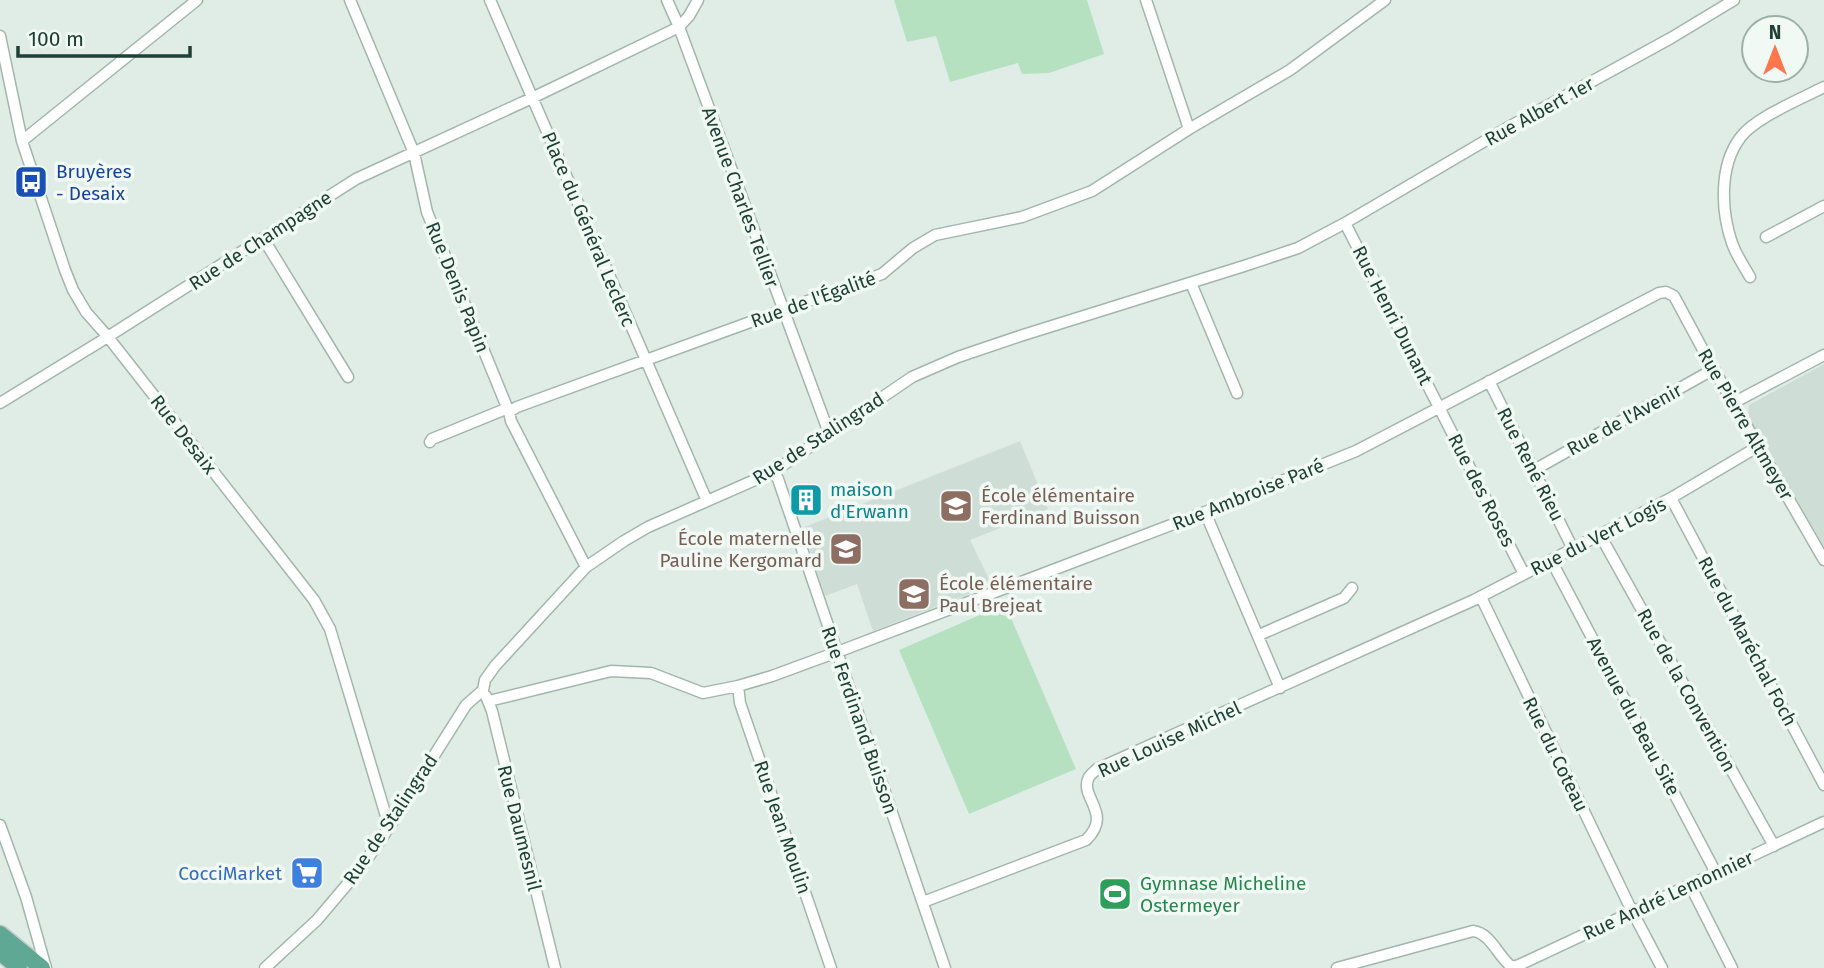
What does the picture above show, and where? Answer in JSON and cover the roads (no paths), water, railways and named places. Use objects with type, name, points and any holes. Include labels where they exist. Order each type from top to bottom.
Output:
[{"type":"main road","points":[[0,934],[44,968]]},
{"type":"main road","points":[[0,952],[19,968]]},
{"type":"street","points":[[22,141],[197,0]]},
{"type":"street","name":"Rue Denis Papin","points":[[350,0],[414,153],[427,212],[511,421],[586,567]]},
{"type":"street","name":"Place du Général Leclerc","points":[[490,0],[707,501]]},
{"type":"street","name":"Avenue Charles Tellier","points":[[667,0],[829,433]]},
{"type":"street","points":[[678,27],[689,16],[698,0]]},
{"type":"street","points":[[1146,0],[1189,129]]},
{"type":"street","name":"Rue de l'Égalité","points":[[429,442],[508,410],[882,274],[913,248],[935,235],[1022,218],[1092,191],[1189,129],[1290,70],[1385,0]]},
{"type":"street","name":"Rue Albert 1er","points":[[1345,223],[1734,0]]},
{"type":"street","name":"Rue de Champagne","points":[[0,403],[356,179],[678,27]]},
{"type":"street","name":"Rue Desaix","points":[[0,36],[22,141],[73,290],[86,312],[282,559],[319,610],[330,629],[390,822]]},
{"type":"street","points":[[1750,277],[1733,246],[1725,217],[1725,188],[1732,152],[1740,137],[1751,127],[1824,87]]},
{"type":"street","points":[[1766,237],[1824,205]]},
{"type":"street","name":"Rue de Stalingrad","points":[[265,968],[317,920],[360,869],[466,705],[483,690],[485,680],[495,666],[586,567],[648,527],[773,472],[912,377],[1020,335],[1298,248],[1345,223]]},
{"type":"street","name":"Rue Henri Dunant","points":[[1345,223],[1440,406]]},
{"type":"street","points":[[263,239],[348,377]]},
{"type":"street","points":[[1191,283],[1237,393]]},
{"type":"street","name":"Rue Ambroise Paré","points":[[489,701],[611,671],[651,673],[703,692],[772,676],[1205,512],[1356,451],[1666,292]]},
{"type":"street","name":"Rue Pierre Altmeyer","points":[[1666,292],[1674,296],[1824,560]]},
{"type":"street","points":[[1734,403],[1824,355]]},
{"type":"street","name":"Rue de l'Avenir","points":[[1534,470],[1714,369]]},
{"type":"street","name":"Rue René Rieu","points":[[1489,381],[1573,548]]},
{"type":"street","name":"Rue des Roses","points":[[1440,406],[1524,574]]},
{"type":"street","name":"Rue du Vert Logis","points":[[1433,619],[1481,597],[1671,498],[1759,446]]},
{"type":"street","name":"Rue Ferdinand Buisson","points":[[773,472],[778,479],[945,968]]},
{"type":"street","name":"Rue du Maréchal Foch","points":[[1671,498],[1824,785]]},
{"type":"street","points":[[1205,512],[1280,688]]},
{"type":"street","name":"Rue de la Convention","points":[[1600,535],[1774,846]]},
{"type":"street","name":"Avenue du Beau Site","points":[[1551,560],[1716,873]]},
{"type":"street","points":[[1259,635],[1344,598],[1352,588]]},
{"type":"street","name":"Rue du Coteau","points":[[1481,597],[1662,968]]},
{"type":"street","name":"Rue Louise Michel","points":[[923,902],[1086,840],[1097,824],[1097,812],[1087,787],[1088,777],[1097,769],[1433,619]]},
{"type":"street","name":"Rue Jean Moulin","points":[[738,686],[740,703],[831,968]]},
{"type":"street","name":"Rue Daumesnil","points":[[483,690],[489,701],[555,968]]},
{"type":"street","name":"Rue André Lemonnier","points":[[1512,967],[1824,822]]},
{"type":"street","points":[[0,825],[26,897],[44,968]]},
{"type":"street","points":[[1690,885],[1732,968]]},
{"type":"street","points":[[1337,968],[1474,931],[1486,936],[1505,962],[1512,967]]},
{"type":"place","name":"Bruyères - Desaix","points":[[31,182]]},
{"type":"place","name":"maison d'Erwann","points":[[806,500]]},
{"type":"place","name":"École élémentaire Ferdinand Buisson","points":[[956,506]]},
{"type":"place","name":"École maternelle Pauline Kergomard","points":[[846,549]]},
{"type":"place","name":"École élémentaire Paul Brejeat","points":[[914,594]]},
{"type":"place","name":"CocciMarket","points":[[307,873]]},
{"type":"place","name":"Gymnase Micheline Ostermeyer","points":[[1115,894]]}]
